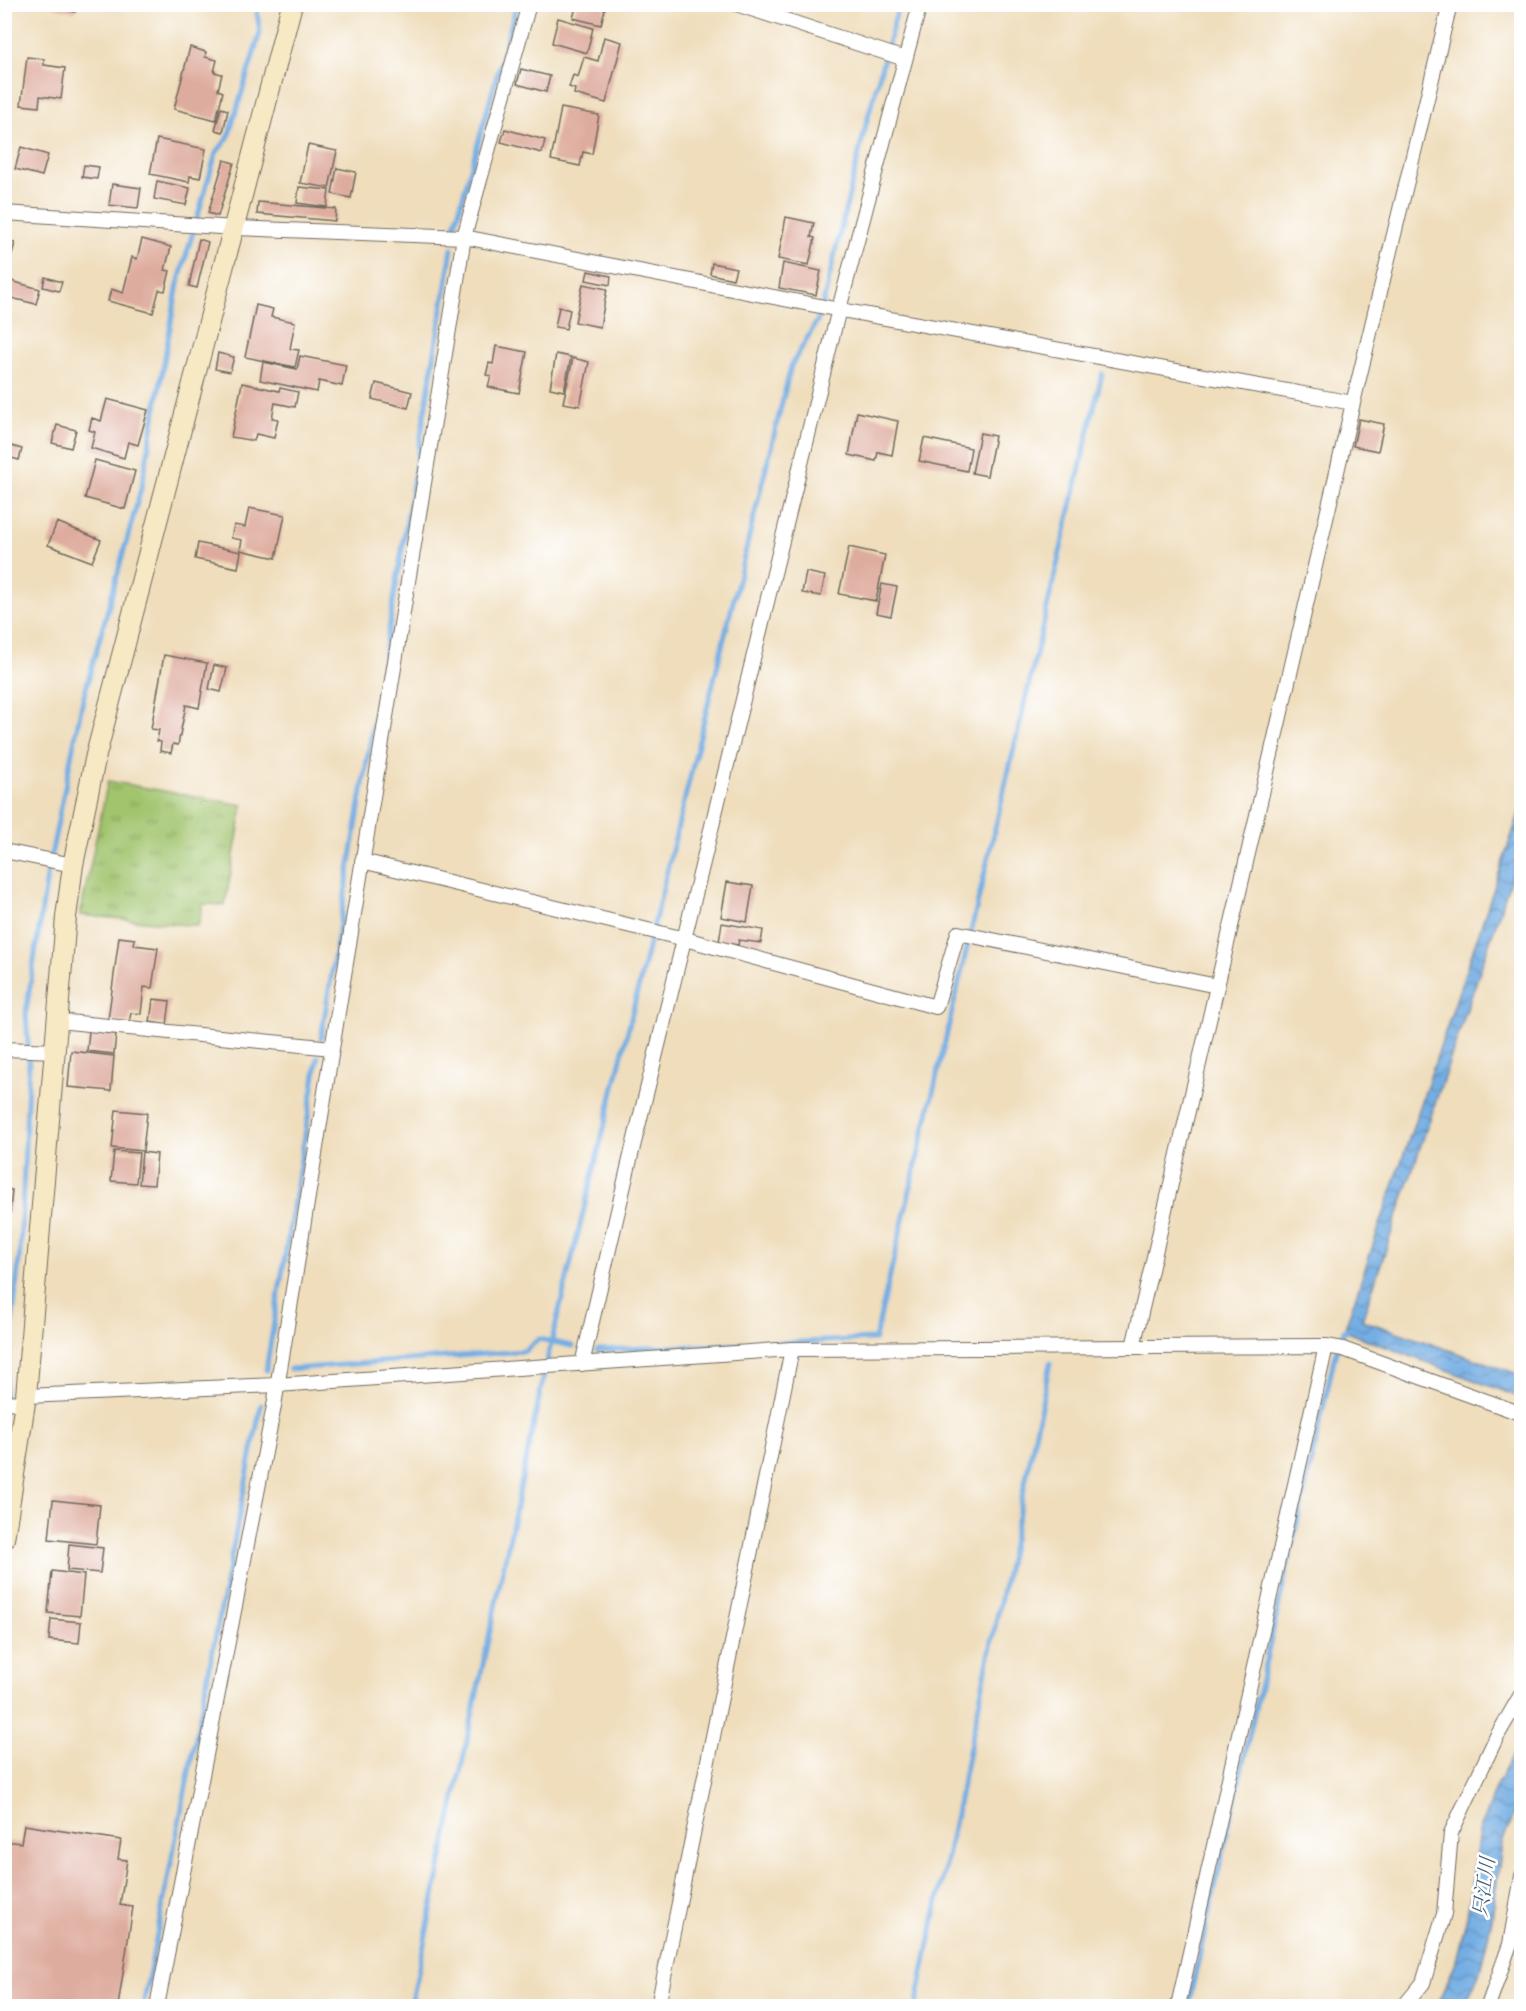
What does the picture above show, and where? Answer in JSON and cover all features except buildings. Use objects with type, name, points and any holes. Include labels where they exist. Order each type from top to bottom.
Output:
[{"type":"street","points":[[4,1539],[46,1051],[58,1021],[66,917],[58,862],[96,755],[292,4]]},
{"type":"street","points":[[157,2007],[277,1385],[464,237],[529,4]]},
{"type":"street","points":[[736,4],[901,57]]},
{"type":"street","points":[[582,1364],[835,309],[901,57],[920,4]]},
{"type":"street","points":[[1132,1347],[1353,403],[1450,4]]},
{"type":"street","points":[[4,213],[235,228],[464,237],[813,305],[1353,403]]},
{"type":"street","points":[[4,851],[58,862]]},
{"type":"street","points":[[362,861],[685,939],[936,1006],[958,933],[1217,986]]},
{"type":"street","points":[[58,1021],[332,1048]]},
{"type":"street","points":[[4,1049],[46,1051]]},
{"type":"street","points":[[1178,2007],[1334,1347]]},
{"type":"street","points":[[17,1401],[530,1368],[792,1348],[1334,1347],[1521,1413]]},
{"type":"street","points":[[658,2007],[792,1348]]},
{"type":"street","points":[[1404,2007],[1423,1983],[1444,1914],[1451,1833],[1497,1736],[1521,1693]]},
{"type":"street","points":[[1488,2007],[1510,1944],[1521,1876]]},
{"type":"green space","points":[[108,781],[243,805],[225,905],[203,904],[198,926],[80,915]]},
{"type":"water","points":[[1521,808],[1521,849],[1362,1320],[1521,1375],[1521,1398],[1344,1331]]},
{"type":"water","name":"只江川","points":[[1521,1740],[1521,1794],[1502,1843],[1492,1919],[1480,1971],[1465,2006],[1436,2006],[1455,1965],[1467,1916],[1479,1832],[1496,1786]]},
{"type":"waterway","points":[[4,1398],[20,1251],[29,1062],[26,1012],[48,870],[83,699],[142,485],[178,284],[216,153],[228,138],[260,33],[257,12],[260,4]]},
{"type":"waterway","points":[[455,225],[517,4]]},
{"type":"waterway","points":[[411,2006],[548,1356],[791,366],[820,316],[866,124],[899,4]]},
{"type":"waterway","points":[[321,1038],[452,249]]},
{"type":"waterway","points":[[597,1350],[875,1339],[1102,374]]},
{"type":"waterway","points":[[266,1370],[318,1057]]},
{"type":"waterway","points":[[1188,2006],[1335,1355],[1344,1331],[1350,1328]]},
{"type":"waterway","points":[[290,1369],[525,1351],[539,1339],[572,1346]]},
{"type":"waterway","points":[[916,2006],[1050,1363]]},
{"type":"waterway","points":[[143,2006],[261,1405]]}]
